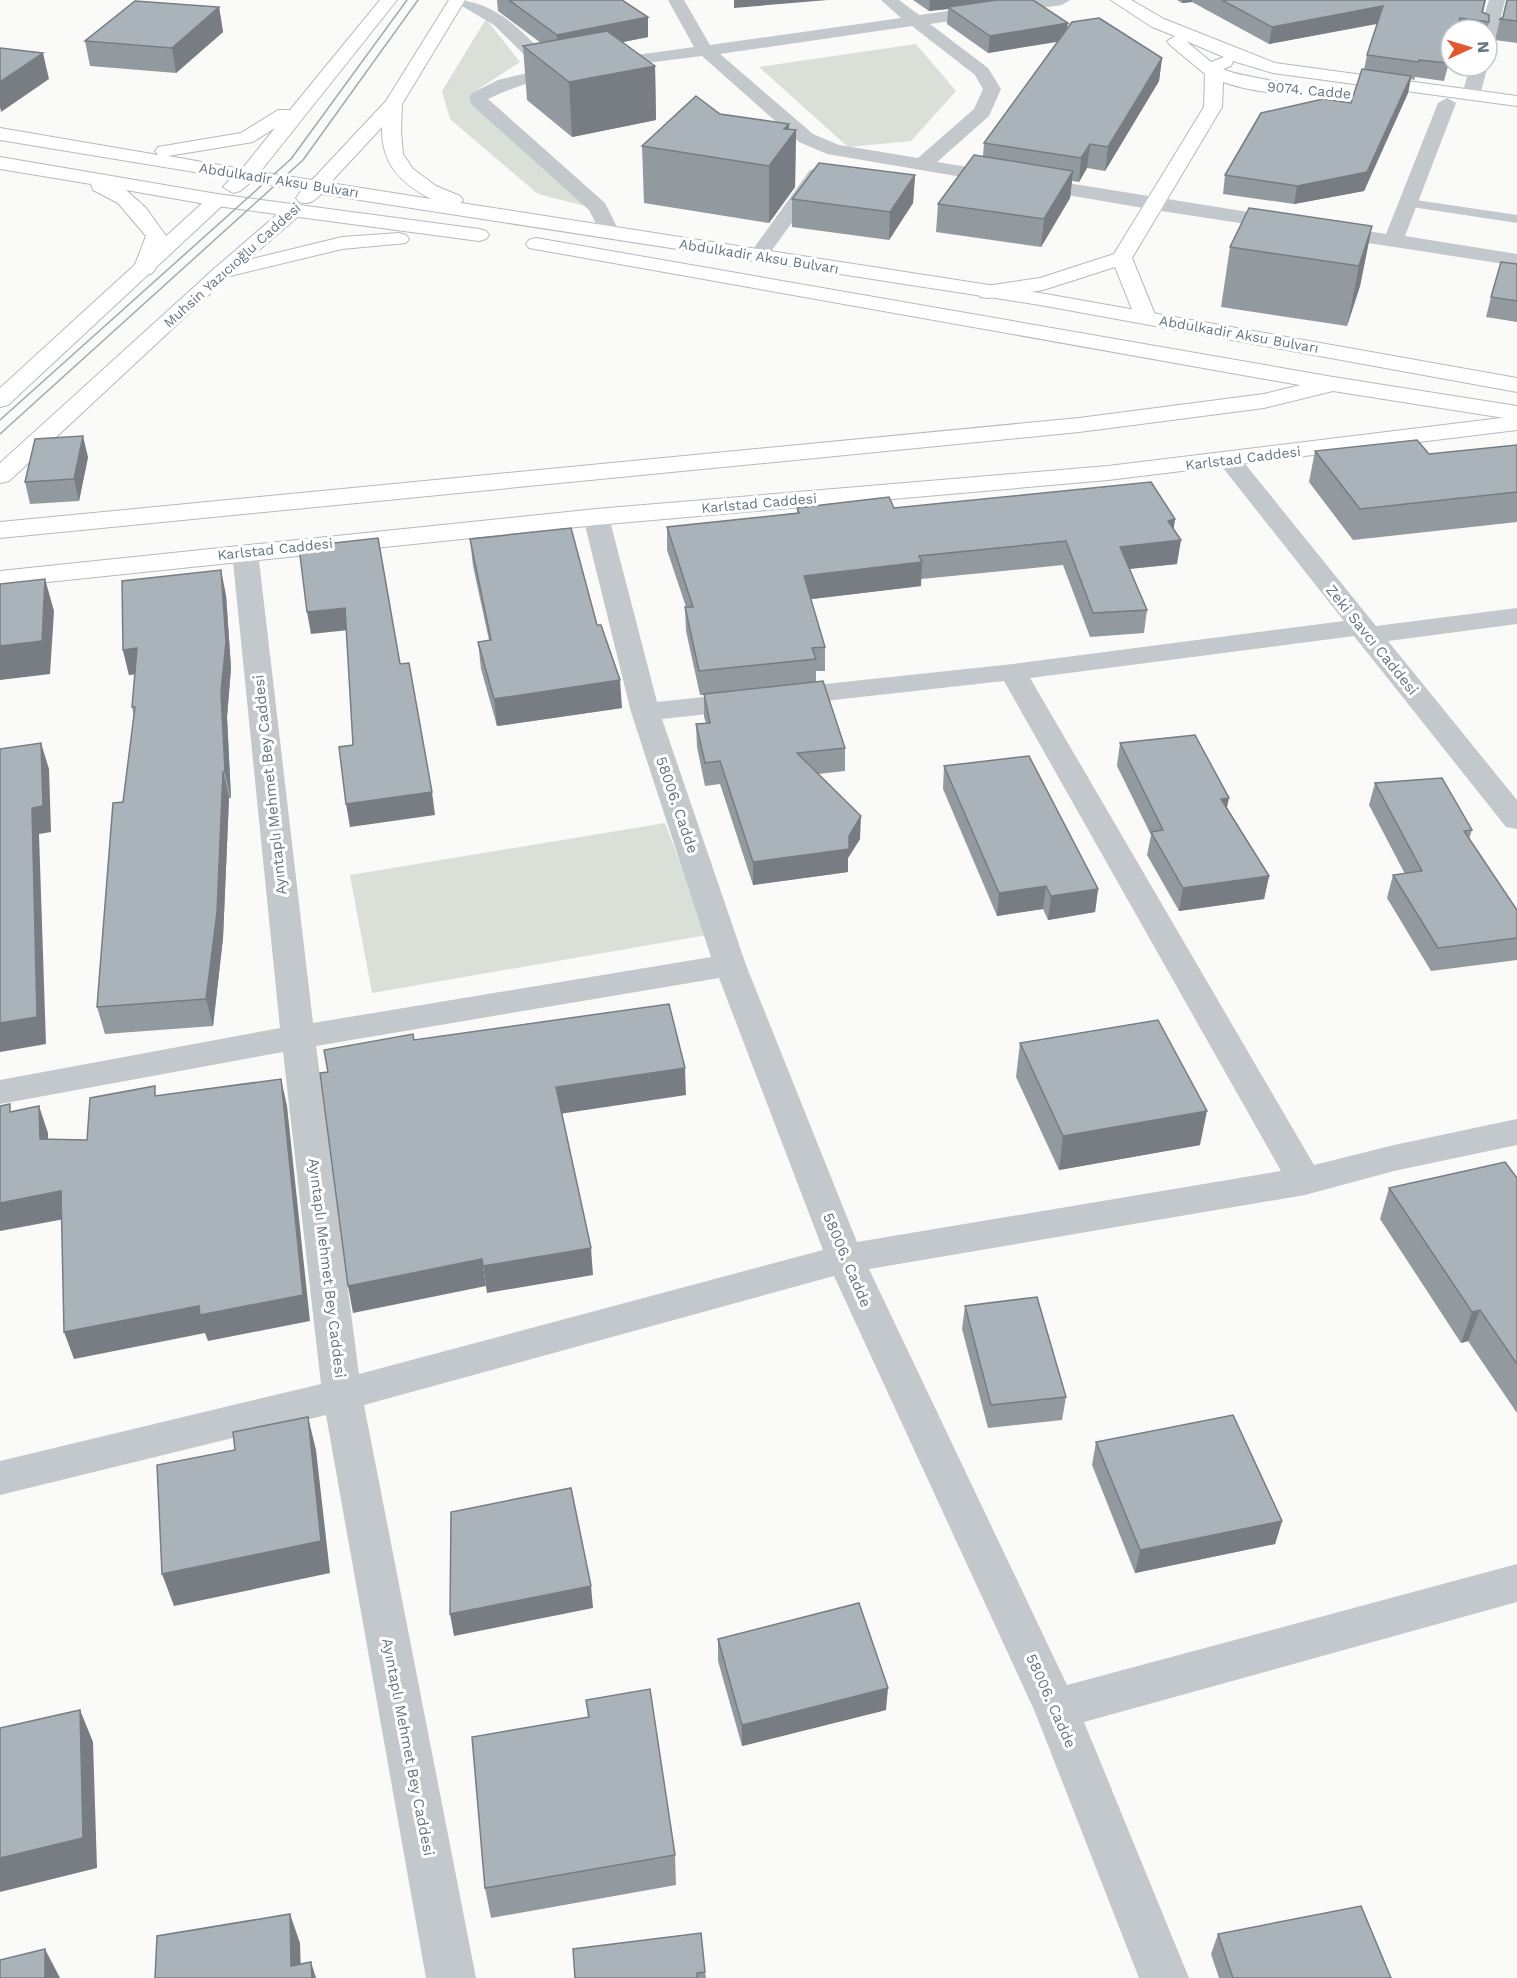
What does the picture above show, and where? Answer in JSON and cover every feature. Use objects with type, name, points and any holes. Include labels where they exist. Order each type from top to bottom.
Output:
[{"type":"main road","points":[[0,400],[247,175],[390,0]]},
{"type":"main road","name":"Muhsin Yazıcıoğlu Caddesi","points":[[0,476],[317,187],[393,104],[458,0]]},
{"type":"main road","name":"9074. Cadde","points":[[1119,0],[1158,23],[1249,61],[1273,68],[1517,101]]},
{"type":"main road","name":"9074. Cadde","points":[[1158,23],[1191,57],[1221,78],[1260,86],[1447,103],[1517,112]]},
{"type":"main road","points":[[1213,107],[1214,67],[1220,63],[1249,61]]},
{"type":"main road","points":[[988,292],[1042,284],[1122,258],[1213,107],[1235,94],[1260,86],[1275,78],[1276,73],[1273,68]]},
{"type":"main road","points":[[104,151],[173,151],[246,138],[268,127],[315,90]]},
{"type":"main road","points":[[393,104],[396,159],[413,178],[442,197],[527,220]]},
{"type":"main road","name":"Abdulkadir Aksu Bulvarı","points":[[0,134],[317,187],[1145,317],[1517,385]]},
{"type":"main road","name":"Abdulkadir Aksu Bulvarı","points":[[0,163],[217,200],[504,239],[1333,384],[1517,413]]},
{"type":"main road","points":[[61,173],[105,187],[128,200],[143,215],[156,236],[144,270]]},
{"type":"main road","points":[[222,272],[342,243],[382,239],[504,239]]},
{"type":"main road","points":[[1122,258],[1145,317]]},
{"type":"main road","points":[[0,530],[1079,425],[1264,401],[1333,384]]},
{"type":"main road","name":"Karlstad Caddesi","points":[[0,579],[596,517],[1108,473],[1517,423]]},
{"type":"street","points":[[458,0],[500,21],[553,72]]},
{"type":"street","points":[[676,0],[704,49],[806,138],[834,150],[1155,204],[1517,260]]},
{"type":"street","points":[[889,0],[982,72],[992,89],[982,112],[922,165]]},
{"type":"street","points":[[610,233],[598,207],[480,104],[478,97],[489,90],[553,72],[1062,0]]},
{"type":"street","points":[[1492,18],[1497,0]]},
{"type":"street","points":[[1471,95],[1476,78]]},
{"type":"street","points":[[1393,241],[1447,103]]},
{"type":"street","points":[[758,256],[834,150]]},
{"type":"street","name":"Zeki Savcı Caddesi","points":[[1228,459],[1517,820]]},
{"type":"street","name":"58006. Cadde","points":[[596,517],[645,712],[730,964],[844,1259],[1056,1709],[1164,1978]]},
{"type":"street","name":"Ayıntaplı Mehmet Bey Caddesi","points":[[244,552],[298,1037],[342,1395],[451,1978]]},
{"type":"street","points":[[645,712],[1364,631],[1517,616]]},
{"type":"street","points":[[1013,672],[1305,1181]]},
{"type":"street","points":[[0,1092],[298,1037],[730,964]]},
{"type":"street","points":[[0,1478],[342,1395],[844,1259],[1305,1181],[1394,1158],[1517,1132]]},
{"type":"street","points":[[1056,1709],[1517,1583]]},
{"type":"lane","points":[[1409,204],[1517,219]]},
{"type":"shaded area","points":[[486,19],[520,62],[474,92],[473,101],[589,207],[538,194],[450,119],[442,91]]},
{"type":"shaded area","points":[[916,44],[956,91],[911,141],[848,147],[759,67]]},
{"type":"shaded area","points":[[665,823],[707,935],[372,993],[350,875]]},
{"type":"building","points":[[509,0],[622,0],[648,17],[557,35]]},
{"type":"building","points":[[997,0],[1033,0],[1068,23],[990,36],[948,7]]},
{"type":"building","points":[[1222,0],[1485,0],[1482,12],[1489,15],[1489,18],[1439,18],[1439,62],[1419,60],[1418,62],[1367,55],[1383,6],[1272,27]]},
{"type":"building","points":[[1507,0],[1517,0],[1517,21],[1500,19],[1503,17]]},
{"type":"building","points":[[135,1],[219,7],[172,48],[85,41]]},
{"type":"building","points":[[1099,18],[1162,58],[1108,147],[1090,144],[1081,158],[984,143],[1072,22]]},
{"type":"building","points":[[607,31],[655,66],[569,82],[523,46]]},
{"type":"building","points":[[0,48],[43,53],[0,82]]},
{"type":"building","points":[[1362,69],[1411,76],[1367,172],[1297,186],[1225,175],[1261,113],[1323,99],[1351,103]]},
{"type":"building","points":[[696,96],[720,114],[789,124],[784,129],[796,130],[769,166],[642,146]]},
{"type":"building","points":[[974,155],[1073,171],[1044,219],[938,204]]},
{"type":"building","points":[[819,163],[915,175],[890,212],[792,199]]},
{"type":"building","points":[[1249,208],[1372,226],[1359,266],[1230,247]]},
{"type":"building","points":[[1501,262],[1517,264],[1517,301],[1491,297]]},
{"type":"building","points":[[83,436],[74,479],[25,482],[35,439]]},
{"type":"building","points":[[1417,440],[1429,454],[1517,445],[1517,492],[1360,509],[1315,451]]},
{"type":"building","points":[[1151,482],[1175,519],[1168,521],[1181,540],[1120,547],[1147,610],[1093,613],[1066,541],[919,556],[922,562],[804,576],[825,647],[812,648],[816,659],[699,671],[685,607],[693,607],[667,527],[799,513],[797,508],[889,497],[894,508]]},
{"type":"building","points":[[571,528],[597,625],[601,625],[620,680],[494,699],[478,642],[491,640],[470,539]]},
{"type":"building","points":[[378,538],[400,664],[409,663],[432,792],[346,804],[339,747],[353,745],[345,608],[307,612],[299,547]]},
{"type":"building","points":[[221,570],[226,642],[221,692],[225,772],[223,772],[217,912],[206,999],[97,1007],[113,803],[123,802],[135,707],[132,707],[137,648],[123,650],[122,581]]},
{"type":"building","points":[[45,579],[42,641],[0,646],[0,584]]},
{"type":"building","points":[[823,681],[845,748],[797,753],[861,816],[849,836],[849,849],[753,862],[720,761],[705,763],[696,724],[710,723],[704,694]]},
{"type":"building","points":[[1195,735],[1229,798],[1221,799],[1269,876],[1183,888],[1151,832],[1163,830],[1120,743]]},
{"type":"building","points":[[41,743],[43,806],[32,808],[37,1017],[0,1023],[0,749]]},
{"type":"building","points":[[1029,756],[1098,889],[1051,896],[1046,886],[999,893],[944,766]]},
{"type":"building","points":[[1442,778],[1472,830],[1464,831],[1517,910],[1517,938],[1438,948],[1393,875],[1422,871],[1375,783]]},
{"type":"building","points":[[669,1004],[685,1068],[556,1087],[591,1248],[483,1266],[482,1259],[348,1286],[320,1073],[328,1072],[324,1050],[413,1034],[414,1040]]},
{"type":"building","points":[[1158,1020],[1207,1111],[1063,1136],[1020,1043]]},
{"type":"building","points":[[281,1079],[303,1295],[200,1315],[199,1306],[64,1332],[61,1191],[0,1203],[0,1106],[10,1104],[10,1112],[39,1106],[40,1139],[87,1140],[90,1098],[155,1086],[155,1096]]},
{"type":"building","points":[[1505,1162],[1517,1178],[1517,1364],[1480,1310],[1472,1312],[1389,1188]]},
{"type":"building","points":[[1037,1297],[1066,1397],[991,1405],[965,1306]]},
{"type":"building","points":[[1233,1415],[1282,1521],[1140,1550],[1096,1442]]},
{"type":"building","points":[[308,1417],[321,1541],[162,1574],[157,1465],[235,1450],[233,1432]]},
{"type":"building","points":[[571,1488],[591,1586],[450,1614],[451,1512]]},
{"type":"building","points":[[859,1603],[888,1688],[742,1725],[718,1639]]},
{"type":"building","points":[[650,1689],[675,1855],[485,1888],[472,1737],[589,1717],[586,1700]]},
{"type":"building","points":[[80,1710],[83,1838],[0,1858],[0,1728]]},
{"type":"building","points":[[1361,1906],[1391,1978],[1233,1978],[1218,1934]]},
{"type":"building","points":[[290,1914],[291,1966],[311,1962],[312,1978],[155,1978],[157,1936]]},
{"type":"building","points":[[701,1933],[705,1972],[697,1973],[697,1978],[575,1978],[573,1949]]},
{"type":"building","points":[[45,1949],[45,1978],[0,1978],[0,1960]]},
{"type":"tram line","points":[[0,420],[291,159],[407,0]]},
{"type":"tram line","points":[[0,434],[303,160],[418,0]]}]
